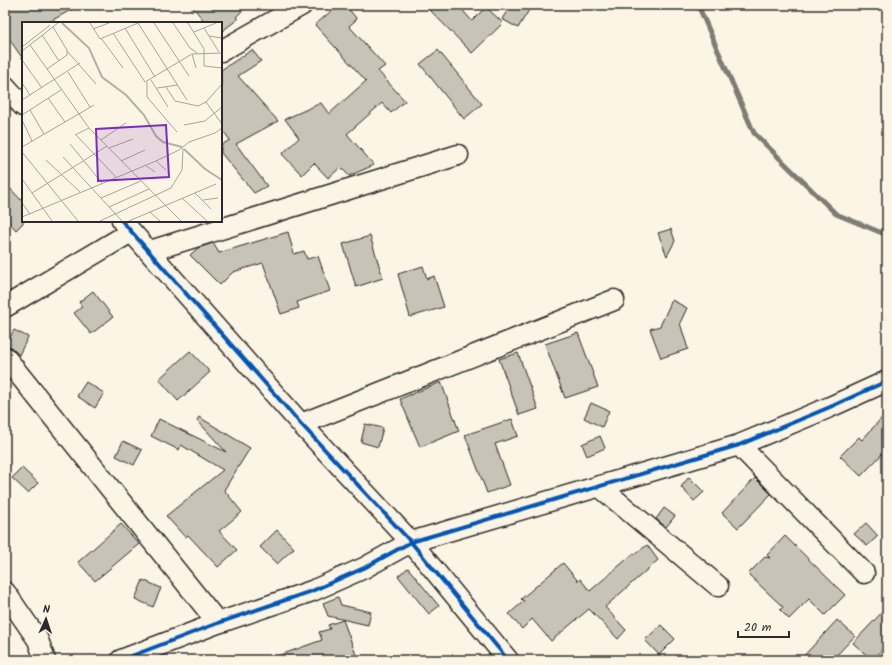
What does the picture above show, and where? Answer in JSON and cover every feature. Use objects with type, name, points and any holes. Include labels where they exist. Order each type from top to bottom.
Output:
[{"type":"street","points":[[222,50],[302,5]]},
{"type":"street","points":[[5,86],[22,105]]},
{"type":"street","points":[[150,252],[458,155]]},
{"type":"street","points":[[5,307],[127,226],[301,424],[411,542],[508,660]]},
{"type":"street","points":[[301,424],[614,300]]},
{"type":"street","points":[[5,357],[218,623]]},
{"type":"street","points":[[121,660],[218,623],[312,591],[364,568],[411,542],[739,445],[830,407],[887,380]]},
{"type":"street","points":[[739,445],[864,573]]},
{"type":"street","points":[[599,486],[718,586]]},
{"type":"street","points":[[5,592],[38,640],[45,660]]},
{"type":"building","points":[[5,5],[80,5],[49,22],[22,22],[22,58],[5,33]]},
{"type":"building","points":[[191,5],[248,5],[236,17],[238,19],[222,31],[222,22],[205,22]]},
{"type":"building","points":[[338,5],[345,5],[357,19],[349,26],[385,66],[378,71],[405,101],[391,113],[382,103],[347,134],[374,165],[349,176],[341,167],[328,178],[314,163],[302,175],[282,154],[299,138],[285,119],[321,103],[329,114],[366,81],[315,25]]},
{"type":"building","points":[[425,5],[458,5],[472,21],[486,7],[503,23],[472,53]]},
{"type":"building","points":[[511,5],[532,5],[518,28],[502,19]]},
{"type":"building","points":[[252,50],[261,61],[238,76],[278,121],[236,144],[267,186],[254,193],[222,154],[222,144],[230,140],[222,129],[222,69]]},
{"type":"building","points":[[438,50],[482,104],[464,119],[420,64]]},
{"type":"building","points":[[5,183],[22,201],[23,223],[16,230],[5,218]]},
{"type":"building","points":[[671,229],[675,241],[667,256],[658,233]]},
{"type":"building","points":[[288,232],[294,254],[304,251],[307,259],[318,256],[330,291],[297,302],[299,308],[281,314],[263,263],[233,272],[220,285],[190,255],[198,248],[213,243],[219,253]]},
{"type":"building","points":[[370,236],[383,278],[356,287],[343,244]]},
{"type":"building","points":[[423,266],[427,279],[434,276],[444,307],[410,317],[398,274]]},
{"type":"building","points":[[93,291],[113,317],[91,334],[74,313],[82,307],[79,302]]},
{"type":"building","points":[[672,300],[687,308],[680,323],[688,349],[661,358],[650,329],[660,326]]},
{"type":"building","points":[[14,330],[28,337],[19,355],[10,346],[5,346]]},
{"type":"building","points":[[578,333],[598,387],[565,398],[545,344]]},
{"type":"building","points":[[190,351],[210,372],[178,401],[159,379]]},
{"type":"building","points":[[518,353],[538,409],[519,415],[499,359]]},
{"type":"building","points":[[86,382],[104,393],[95,408],[77,396]]},
{"type":"building","points":[[441,382],[459,431],[420,447],[400,399]]},
{"type":"building","points":[[591,403],[609,411],[602,427],[584,418]]},
{"type":"building","points":[[887,412],[887,449],[861,476],[840,456],[859,437],[862,440]]},
{"type":"building","points":[[199,417],[250,448],[224,490],[242,512],[219,531],[237,550],[218,567],[188,535],[185,537],[166,516],[223,470],[181,445],[179,450],[151,436],[159,419],[226,452],[197,420]]},
{"type":"building","points":[[512,419],[518,436],[495,444],[510,485],[487,493],[465,435]]},
{"type":"building","points":[[365,424],[383,428],[378,447],[361,442]]},
{"type":"building","points":[[600,436],[605,448],[587,456],[582,444]]},
{"type":"building","points":[[123,441],[142,450],[134,465],[116,456]]},
{"type":"building","points":[[22,468],[38,483],[28,493],[12,478]]},
{"type":"building","points":[[689,477],[704,492],[694,501],[681,487]]},
{"type":"building","points":[[755,478],[771,494],[738,528],[722,513]]},
{"type":"building","points":[[664,508],[675,516],[666,527],[656,519]]},
{"type":"building","points":[[866,523],[878,536],[867,546],[854,534]]},
{"type":"building","points":[[121,524],[139,544],[95,581],[78,562]]},
{"type":"building","points":[[277,530],[294,548],[277,564],[260,547]]},
{"type":"building","points":[[785,536],[845,595],[825,615],[809,599],[789,619],[780,610],[783,607],[748,574],[765,557],[770,558],[767,555]]},
{"type":"building","points":[[647,545],[658,560],[605,607],[626,630],[618,639],[589,609],[551,641],[532,619],[522,629],[509,614],[524,601],[521,599],[563,563],[578,581],[580,579],[590,591],[634,553],[635,554]]},
{"type":"building","points":[[408,568],[439,606],[429,614],[398,576]]},
{"type":"building","points":[[143,580],[161,588],[153,607],[135,599]]},
{"type":"building","points":[[338,597],[341,605],[371,612],[368,625],[328,616],[323,603]]},
{"type":"building","points":[[887,607],[887,644],[872,660],[853,643]]},
{"type":"building","points":[[343,620],[358,660],[272,660],[272,658],[322,640],[319,632],[330,629],[328,625]]},
{"type":"building","points":[[837,620],[855,636],[832,660],[800,660]]},
{"type":"building","points":[[661,625],[675,639],[659,655],[645,640]]},
{"type":"waterway","points":[[698,5],[754,133],[836,214],[887,235]]},
{"type":"cycle path","points":[[123,222],[301,424],[411,542],[508,660]]},
{"type":"cycle path","points":[[121,660],[218,623],[312,591],[364,568],[411,542],[739,445],[830,407],[887,381]]}]
